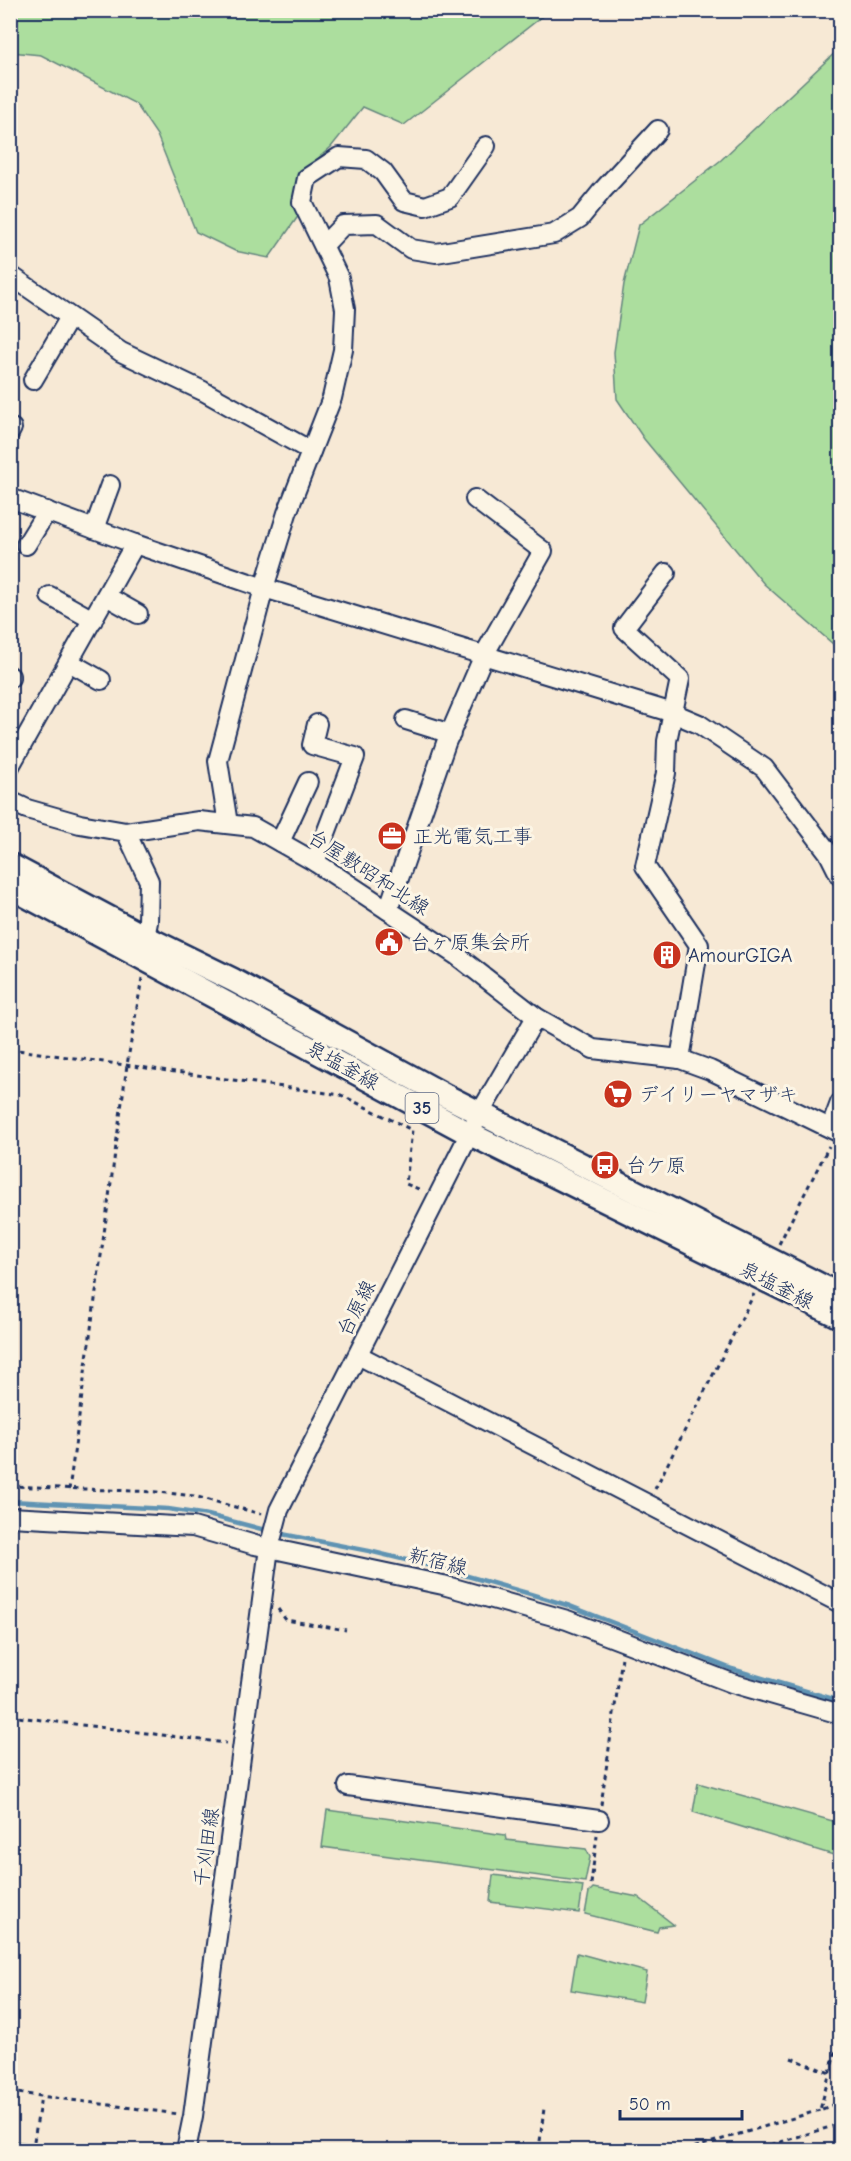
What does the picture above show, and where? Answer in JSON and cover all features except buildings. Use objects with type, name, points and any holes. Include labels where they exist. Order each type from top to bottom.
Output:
[{"type":"main road","name":"泉塩釜線","points":[[10,865],[145,947],[470,1134],[767,1268],[840,1295]]},
{"type":"main road","name":"泉塩釜線","points":[[10,887],[145,947],[233,980],[767,1268],[840,1317]]},
{"type":"street","points":[[324,245],[343,225],[377,224],[411,249],[436,253],[554,234],[580,218],[658,130]]},
{"type":"street","points":[[228,824],[218,761],[264,588],[287,513],[332,398],[343,350],[345,309],[339,278],[302,202],[307,178],[339,157],[366,159],[383,172],[404,201],[425,206],[450,197],[486,146]]},
{"type":"street","points":[[12,278],[121,352],[203,391],[311,451]]},
{"type":"street","points":[[33,381],[70,316]]},
{"type":"street","points":[[94,529],[110,485]]},
{"type":"street","points":[[10,498],[264,588],[673,713],[699,724],[764,768],[828,852],[840,876]]},
{"type":"street","points":[[388,910],[446,743],[483,655],[543,552],[475,499]]},
{"type":"street","points":[[26,545],[47,511]]},
{"type":"street","points":[[10,766],[135,544]]},
{"type":"street","points":[[666,573],[624,627],[680,679],[667,741],[666,773],[645,866],[699,945],[680,1059]]},
{"type":"street","points":[[50,596],[93,620]]},
{"type":"street","points":[[106,596],[138,614]]},
{"type":"street","points":[[69,662],[101,680]]},
{"type":"street","points":[[406,720],[451,734]]},
{"type":"street","points":[[315,862],[355,757],[312,745],[317,724]]},
{"type":"street","points":[[280,842],[308,782]]},
{"type":"street","name":"台屋敷昭和北線","points":[[10,801],[27,809],[80,824],[126,831],[199,821],[253,827],[315,862],[456,956],[536,1017],[593,1049],[680,1059],[836,1130]]},
{"type":"street","points":[[126,831],[149,881],[145,947]]},
{"type":"street","name":"台原線","points":[[273,1532],[358,1354],[480,1113],[536,1017]]},
{"type":"street","points":[[836,1130],[840,1103]]},
{"type":"street","points":[[358,1354],[840,1603]]},
{"type":"street","name":"新宿線","points":[[10,1517],[273,1532],[385,1572],[567,1620],[732,1683],[840,1714]]},
{"type":"street","name":"千刈田線","points":[[186,2151],[193,2116],[263,1588],[273,1532]]},
{"type":"street","points":[[348,1786],[599,1820]]},
{"type":"path","points":[[69,1490],[145,947]]},
{"type":"path","points":[[10,1049],[341,1095],[412,1130],[406,1184],[438,1197]]},
{"type":"path","points":[[647,1504],[836,1130]]},
{"type":"path","points":[[10,1486],[157,1492],[194,1496],[273,1532]]},
{"type":"path","points":[[263,1588],[286,1620],[346,1630]]},
{"type":"path","points":[[591,1884],[624,1642]]},
{"type":"path","points":[[10,1716],[242,1745]]},
{"type":"path","points":[[820,2110],[840,2034]]},
{"type":"path","points":[[791,2058],[830,2073]]},
{"type":"path","points":[[10,2092],[193,2116]]},
{"type":"path","points":[[34,2141],[41,2096]]},
{"type":"path","points":[[686,2151],[840,2103]]},
{"type":"path","points":[[539,2151],[544,2108]]},
{"type":"path","points":[[754,2151],[840,2124]]},
{"type":"green space","points":[[11,11],[549,11],[404,125],[363,107],[331,147],[302,177],[294,197],[299,215],[269,258],[235,251],[196,232],[157,135],[136,104],[41,55],[11,52]]},
{"type":"green space","points":[[840,48],[840,650],[764,584],[644,439],[617,399],[614,352],[624,284],[639,225],[721,160]]},
{"type":"green space","points":[[698,1783],[840,1823],[840,1857],[693,1812]]},
{"type":"green space","points":[[327,1810],[505,1835],[506,1840],[586,1849],[590,1857],[585,1882],[322,1847]]},
{"type":"green space","points":[[493,1875],[583,1886],[579,1913],[490,1902]]},
{"type":"green space","points":[[593,1888],[638,1897],[674,1925],[659,1927],[657,1932],[585,1914],[589,1892]]},
{"type":"green space","points":[[577,1953],[647,1972],[642,2002],[571,1990]]},
{"type":"green space","points":[[11,2141],[28,2143],[27,2150],[11,2150]]},
{"type":"waterway","points":[[10,1501],[168,1509],[208,1515],[269,1531]]},
{"type":"waterway","points":[[277,1533],[369,1551],[527,1593],[570,1606],[732,1669],[840,1701]]},
{"type":"place","name":"正光電気工事","points":[[392,836]]},
{"type":"place","name":"台ヶ原集会所","points":[[389,942]]},
{"type":"place","name":"AmourGIGA","points":[[667,955]]},
{"type":"place","name":"デイリーヤマザキ","points":[[618,1094]]},
{"type":"place","name":"台ケ原","points":[[605,1165]]}]
